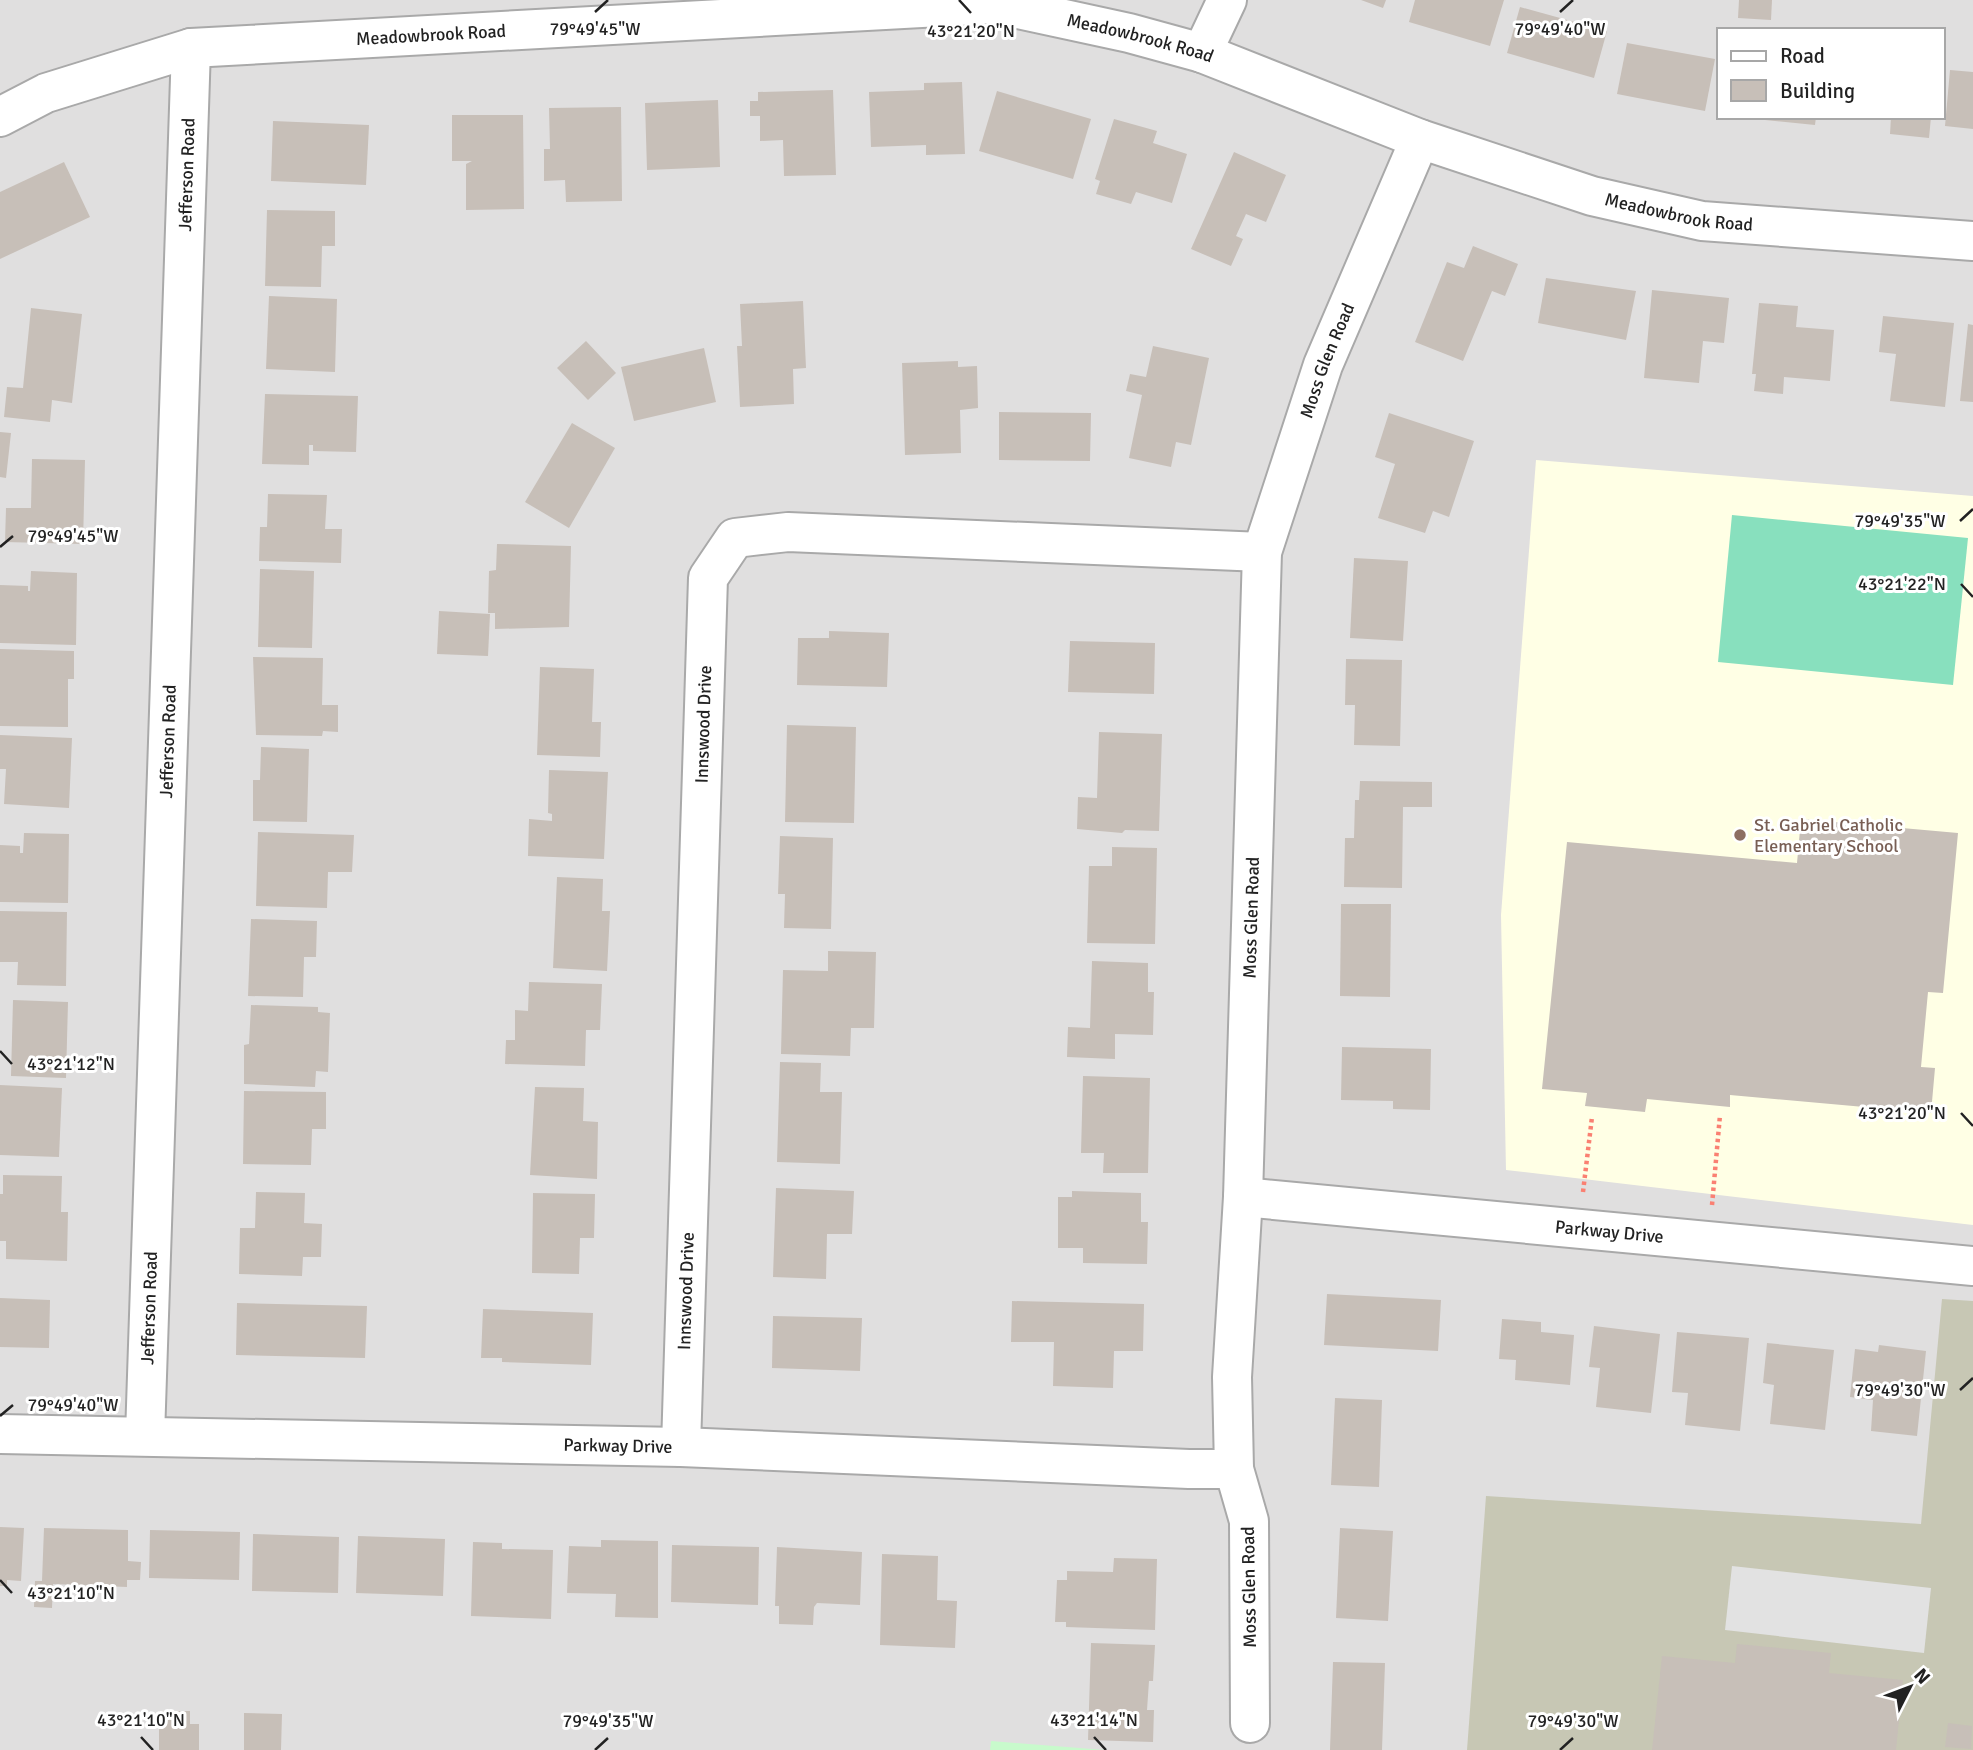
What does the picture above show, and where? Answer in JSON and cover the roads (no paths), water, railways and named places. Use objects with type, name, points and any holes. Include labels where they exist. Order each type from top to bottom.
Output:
[{"type":"street","points":[[1202,53],[1227,0]]},
{"type":"street","name":"Meadowbrook Road","points":[[0,117],[46,93],[191,48],[531,14],[995,4],[1129,33],[1202,53],[1420,139],[1592,196],[1702,221],[1973,241]]},
{"type":"street","name":"Jefferson Road","points":[[145,1436],[191,48]]},
{"type":"street","name":"Moss Glen Road","points":[[1250,1723],[1249,1521],[1234,1469],[1232,1377],[1243,1197],[1262,552],[1323,365],[1420,139]]},
{"type":"street","name":"Innswood Drive","points":[[681,1447],[708,578],[735,538],[788,532],[1262,552]]},
{"type":"street","name":"Parkway Drive","points":[[1243,1197],[1973,1266]]},
{"type":"street","name":"Parkway Drive","points":[[0,1434],[681,1447],[1175,1469],[1234,1469]]},
{"type":"place","name":"St. Gabriel Catholic Elementary School","points":[[1740,835]]}]
